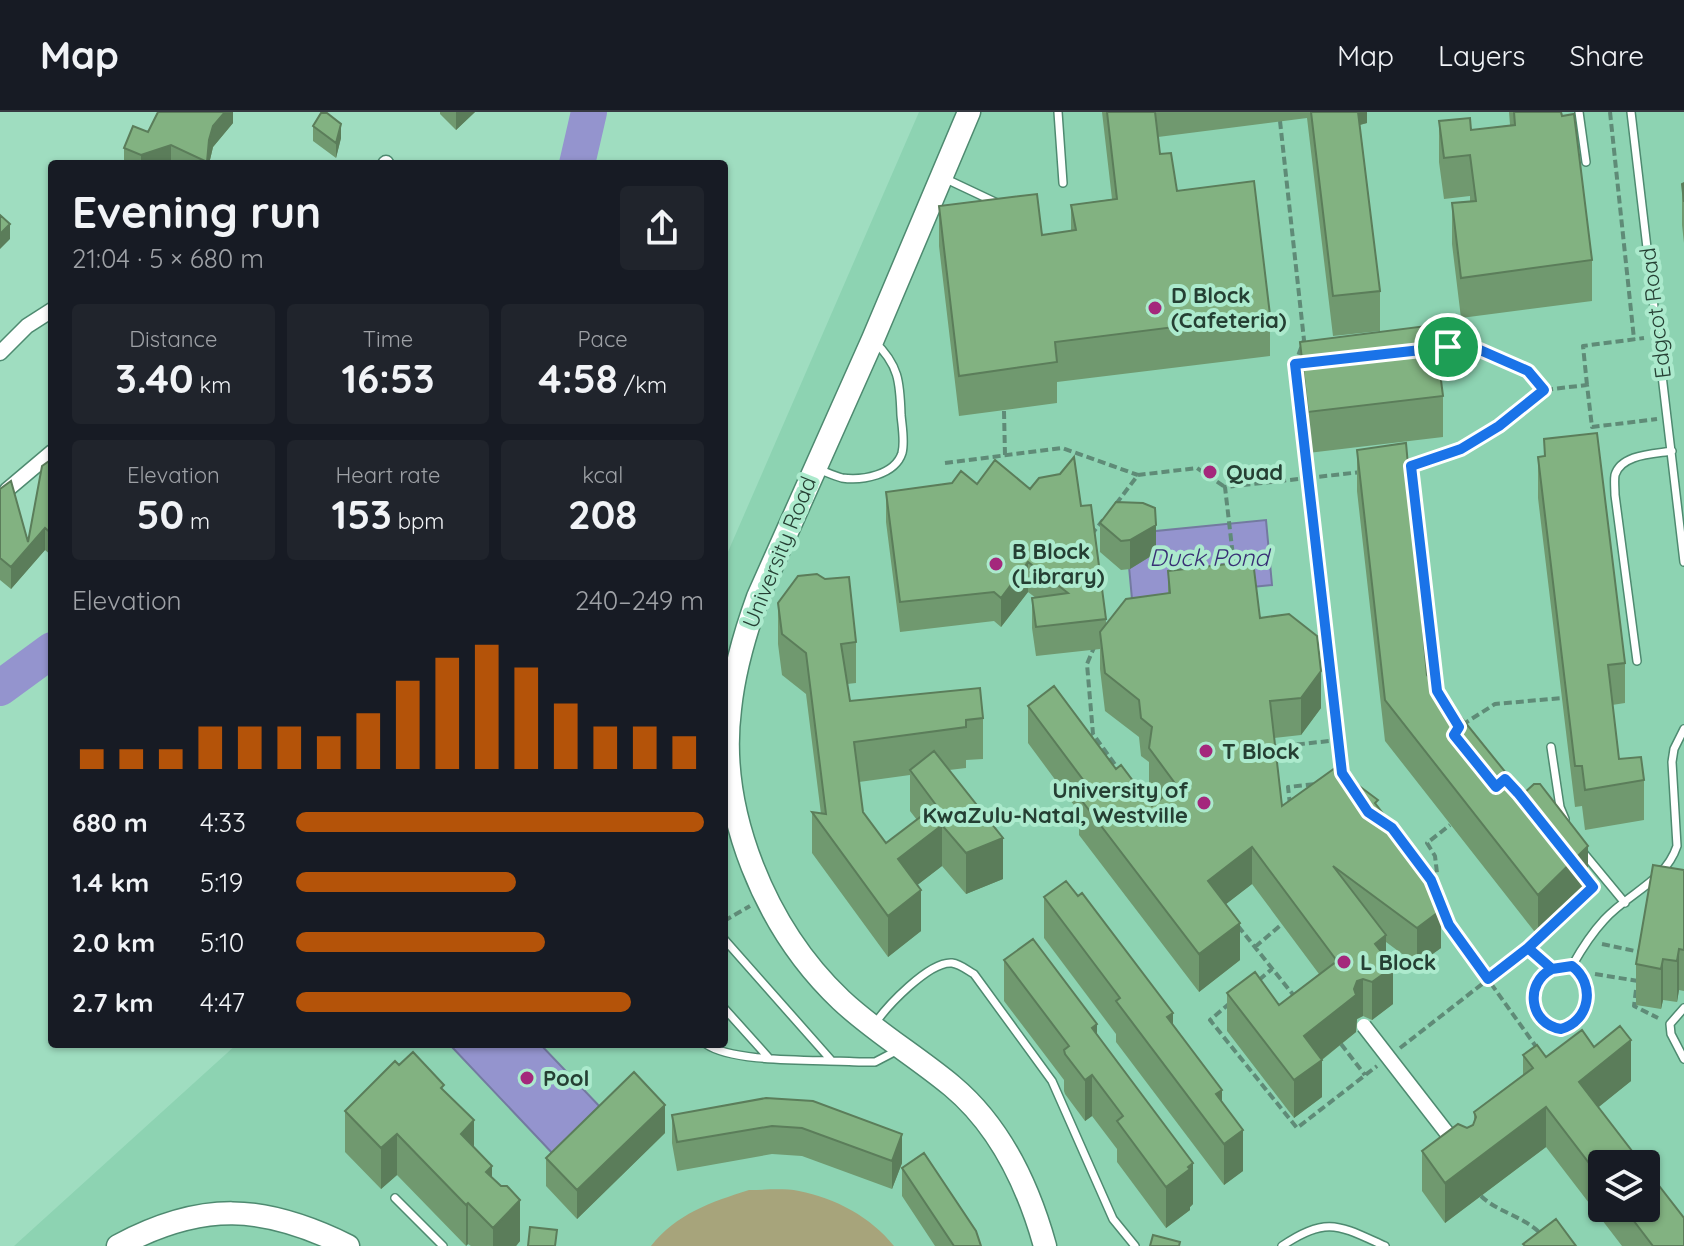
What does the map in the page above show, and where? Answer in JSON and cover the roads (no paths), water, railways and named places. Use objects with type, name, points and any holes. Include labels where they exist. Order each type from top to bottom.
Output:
[{"type":"street","name":"University Road","points":[[969,112],[873,339],[758,597],[743,640],[729,710],[729,751],[734,798],[744,842],[766,898],[795,946],[839,998],[899,1048],[955,1088],[993,1131],[1010,1156],[1026,1190],[1045,1246]]},
{"type":"street","points":[[0,353],[27,326],[48,313]]},
{"type":"street","points":[[7,490],[48,455]]},
{"type":"street","points":[[1364,1026],[1466,1158]]},
{"type":"street","points":[[118,1246],[143,1232],[176,1220],[204,1213],[237,1213],[295,1223],[348,1246]]},
{"type":"lane","points":[[1058,112],[1063,183]]},
{"type":"lane","points":[[1579,112],[1586,162]]},
{"type":"lane","name":"Edgcot Road","points":[[1631,112],[1667,418],[1682,518],[1684,562]]},
{"type":"lane","points":[[942,177],[1008,208]]},
{"type":"lane","points":[[813,468],[843,478],[869,476],[886,471],[897,462],[903,450],[897,375],[887,353],[873,339]]},
{"type":"lane","points":[[1637,661],[1615,475],[1631,459],[1672,451]]},
{"type":"lane","points":[[1575,968],[1587,941],[1605,918],[1665,870],[1674,856],[1677,846],[1672,762],[1674,749],[1684,729]]},
{"type":"lane","points":[[1551,747],[1560,807],[1568,828]]},
{"type":"lane","points":[[1574,838],[1625,903]]},
{"type":"lane","points":[[728,944],[831,1060]]},
{"type":"lane","points":[[873,1027],[884,1009],[938,966],[949,962],[974,974],[1052,1081],[1113,1219],[1135,1246]]},
{"type":"lane","points":[[1575,968],[1585,983],[1586,1007],[1579,1020],[1561,1029],[1542,1022],[1533,996],[1534,985],[1552,969],[1575,968]]},
{"type":"lane","points":[[1684,1008],[1670,1024],[1671,1034],[1684,1059]]},
{"type":"lane","points":[[728,1012],[768,1057]]},
{"type":"lane","points":[[714,1048],[768,1057],[875,1062],[888,1058],[899,1048]]},
{"type":"lane","points":[[395,1198],[443,1246]]},
{"type":"lane","points":[[1282,1246],[1310,1229],[1336,1226],[1385,1246]]},
{"type":"water","name":"Duck Pond","points":[[1266,520],[1272,585],[1132,599],[1126,534]]},
{"type":"water","name":"Pool","points":[[453,1048],[544,1048],[603,1110],[555,1156]]},
{"type":"waterway","points":[[578,160],[589,112]]},
{"type":"waterway","points":[[0,688],[48,653]]},
{"type":"place","name":"D Block (Cafeteria)","points":[[1155,308]]},
{"type":"place","name":"Quad","points":[[1210,472]]},
{"type":"place","name":"B Block (Library)","points":[[996,564]]},
{"type":"place","name":"T Block","points":[[1206,751]]},
{"type":"place","name":"University of KwaZulu-Natal, Westville","points":[[1204,803]]},
{"type":"place","name":"L Block","points":[[1344,962]]},
{"type":"place","name":"Pool","points":[[527,1078]]}]
